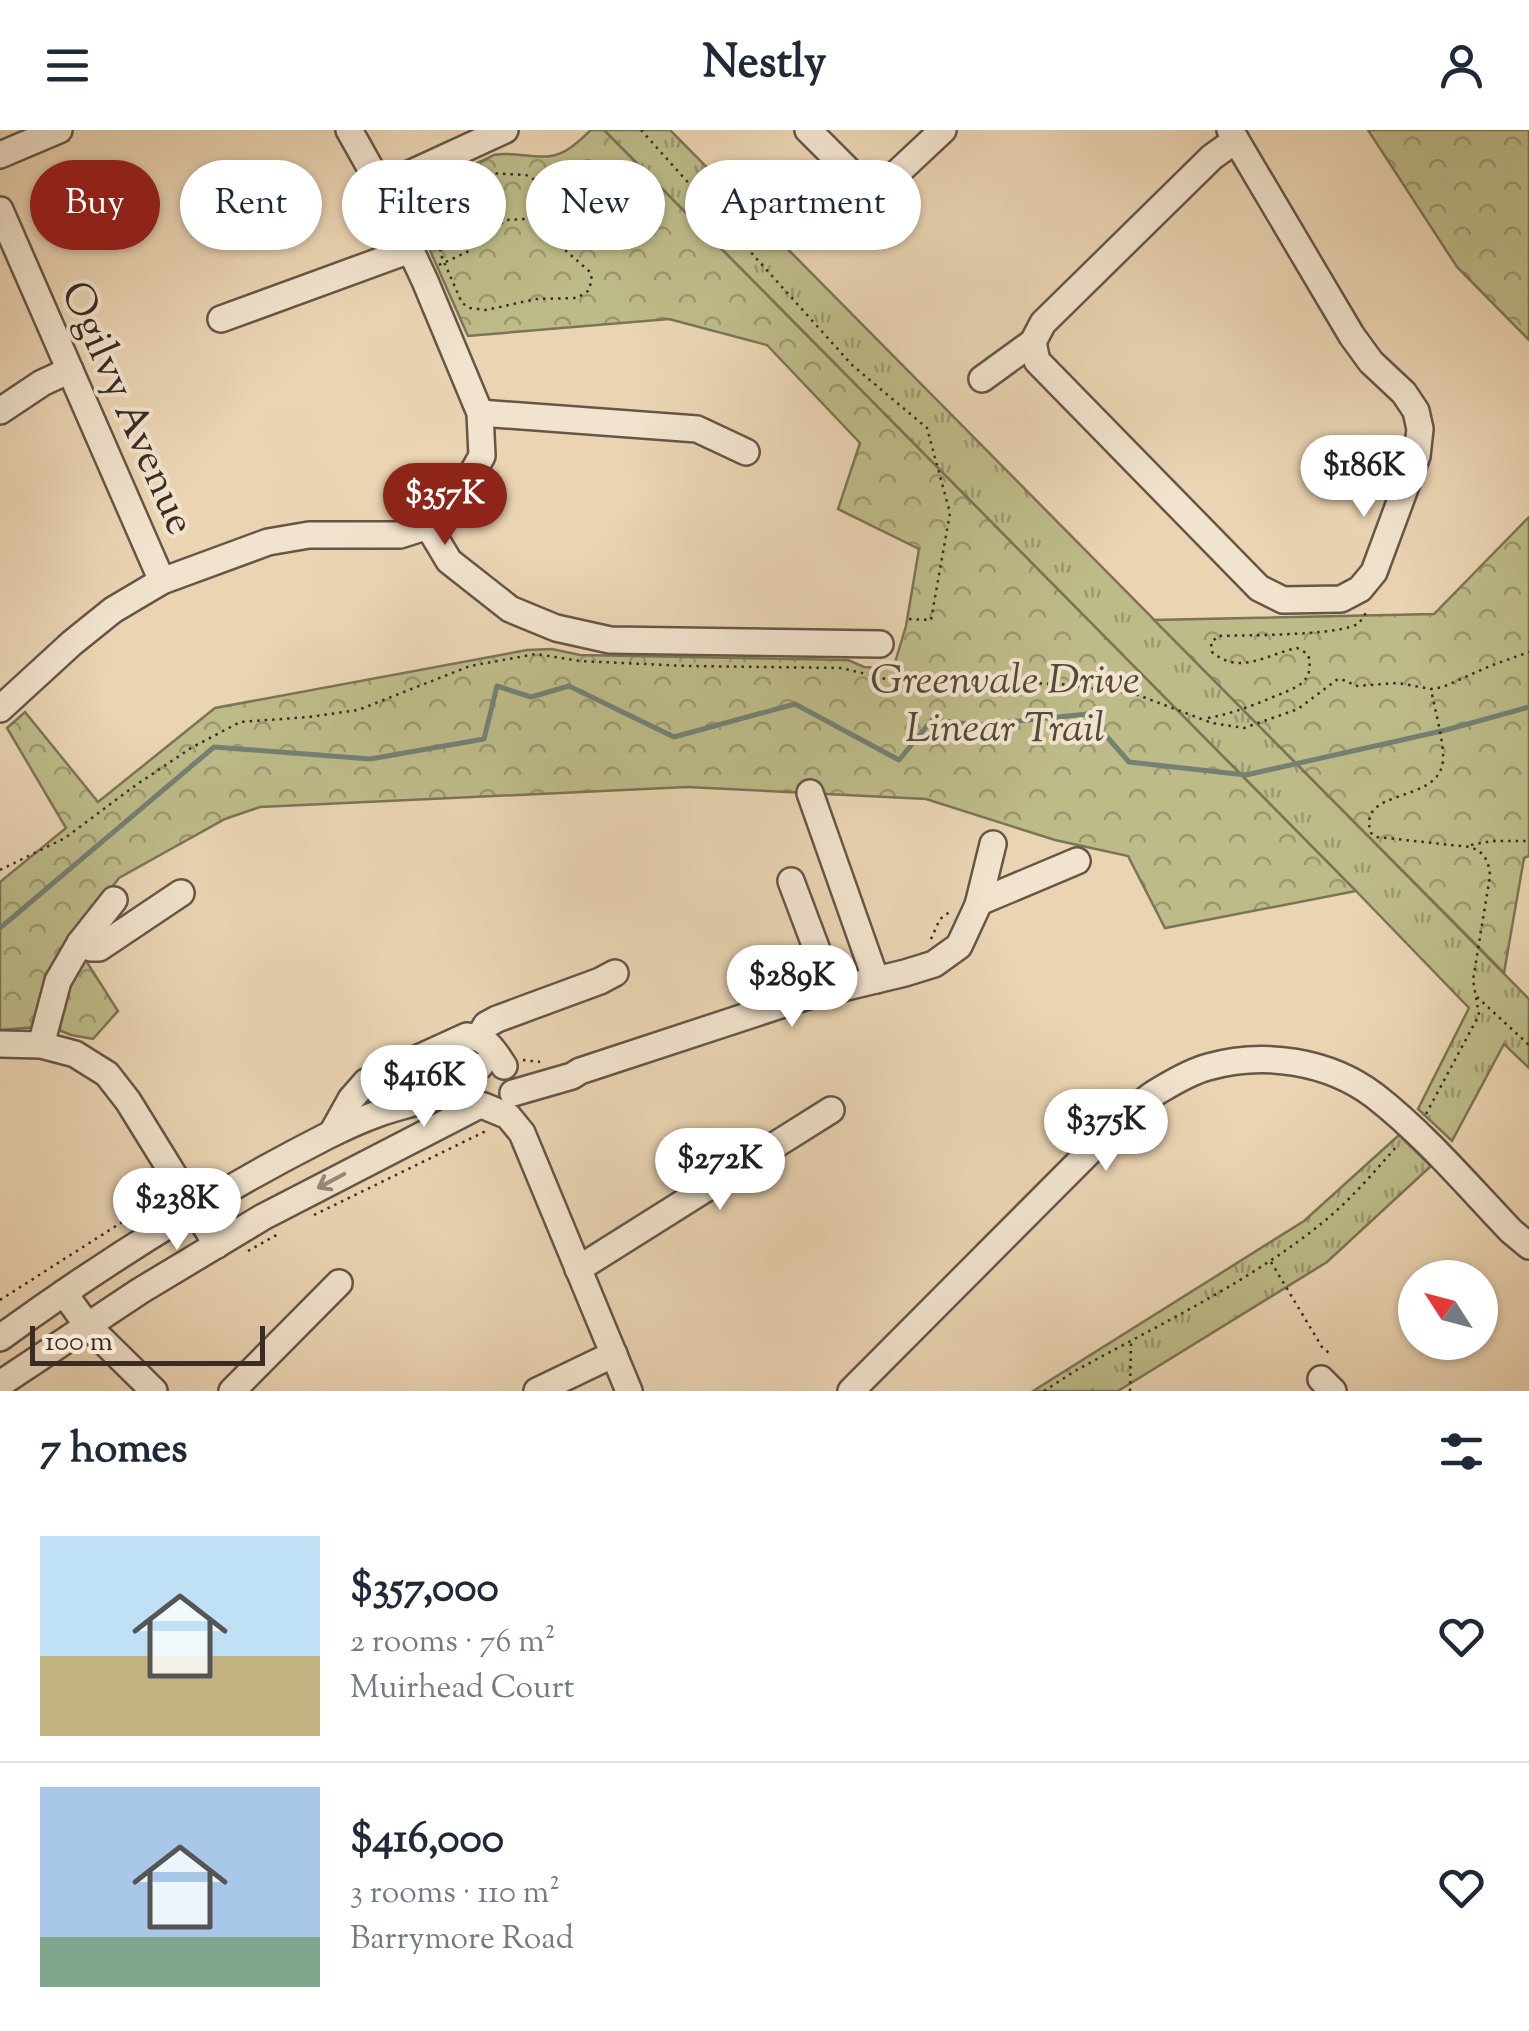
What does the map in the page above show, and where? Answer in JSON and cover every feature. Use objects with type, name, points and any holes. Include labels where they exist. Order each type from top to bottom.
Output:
[{"type":"street","points":[[0,155],[59,130]]},
{"type":"street","points":[[349,130],[366,160]]},
{"type":"street","points":[[440,160],[505,130]]},
{"type":"street","points":[[808,130],[862,184],[881,188],[943,130]]},
{"type":"street","points":[[982,378],[1033,342],[1043,323],[1233,135],[1352,336],[1416,411],[1420,429],[1417,456],[1374,572],[1360,590],[1340,599],[1283,600],[1259,588],[1038,361],[1033,342]]},
{"type":"street","name":"Ogilvy Avenue","points":[[0,210],[162,581]]},
{"type":"street","points":[[0,709],[72,642],[113,610],[162,581],[268,542],[309,535],[400,535],[428,526],[458,496],[482,456],[480,413],[410,250],[221,320]]},
{"type":"street","points":[[0,411],[70,370]]},
{"type":"street","points":[[480,413],[698,430],[746,452]]},
{"type":"street","points":[[428,526],[450,561],[510,610],[556,628],[610,640],[880,644]]},
{"type":"street","points":[[810,793],[876,980]]},
{"type":"street","points":[[0,1338],[195,1208],[332,1134],[380,1113],[410,1106],[456,1085],[580,1071],[832,990],[934,964],[948,956],[962,939],[978,905],[993,844]]},
{"type":"street","points":[[978,905],[1077,861]]},
{"type":"street","points":[[791,881],[832,990]]},
{"type":"street","points":[[80,944],[99,948],[182,893]]},
{"type":"street","points":[[40,1044],[58,981],[114,900]]},
{"type":"street","points":[[608,977],[486,1025],[503,1082],[630,1391]]},
{"type":"street","points":[[0,1384],[217,1244],[323,1185],[482,1105],[500,1106],[503,1082],[467,1036],[366,1082],[350,1099],[332,1134]]},
{"type":"street","points":[[0,1044],[40,1044],[75,1054],[107,1074],[217,1244]]},
{"type":"street","points":[[851,1391],[1113,1128],[1157,1091],[1208,1067],[1264,1058],[1304,1063],[1338,1074],[1373,1094],[1411,1128],[1529,1246]]},
{"type":"street","points":[[482,1105],[472,1095],[472,1076],[503,1082]]},
{"type":"street","points":[[578,1269],[831,1110]]},
{"type":"street","points":[[232,1391],[339,1283]]},
{"type":"street","points":[[64,1293],[87,1325],[154,1391]]},
{"type":"street","points":[[536,1391],[614,1354]]},
{"type":"path","points":[[642,130],[852,365],[927,428],[950,512],[931,620],[906,619]]},
{"type":"path","points":[[526,177],[496,172],[471,176],[455,188],[440,249],[460,301],[470,308],[494,309],[536,299],[577,298],[590,288],[591,276],[568,250]]},
{"type":"path","points":[[444,262],[466,252],[507,220],[526,219]]},
{"type":"path","points":[[1205,720],[1296,689],[1310,668],[1308,654],[1296,648],[1237,664],[1212,652],[1213,639],[1285,635],[1298,629],[1339,630],[1360,623],[1368,610],[1360,590]]},
{"type":"path","points":[[0,870],[64,838],[191,748],[240,722],[358,710],[470,666],[536,654],[580,661],[687,666],[842,668],[901,684],[1061,684],[1138,696],[1226,727],[1244,728],[1298,709],[1338,678],[1355,686],[1398,683],[1431,689],[1529,652]]},
{"type":"path","points":[[1044,1391],[1270,1261],[1363,1186],[1428,1112],[1479,1015],[1474,973],[1489,866],[1484,855],[1470,847],[1383,839],[1371,834],[1368,826],[1369,815],[1378,806],[1427,785],[1436,778],[1444,761],[1431,689]]},
{"type":"path","points":[[1470,847],[1474,843],[1529,841]]},
{"type":"path","points":[[1476,996],[1529,1045]]},
{"type":"path","points":[[308,1218],[503,1082]]},
{"type":"path","points":[[0,1300],[167,1194]]},
{"type":"path","points":[[243,1254],[291,1227]]},
{"type":"path","points":[[1270,1261],[1322,1347],[1329,1352]]},
{"type":"path","points":[[1130,1391],[1131,1340]]},
{"type":"green space","name":"Greenvale Drive Linear Trail","points":[[591,130],[604,130],[634,160],[526,160],[526,250],[665,250],[665,192],[685,212],[685,250],[723,250],[1356,891],[1165,928],[1128,856],[1055,840],[926,799],[687,787],[260,807],[225,819],[119,878],[72,940],[36,1027],[0,1030],[0,882],[66,828],[7,728],[25,712],[98,802],[215,708],[527,650],[552,649],[580,655],[848,660],[864,667],[893,669],[906,626],[919,549],[838,509],[860,443],[767,345],[669,319],[468,336],[430,250],[506,250],[506,160],[484,160],[508,154],[557,155]]},
{"type":"green space","points":[[604,130],[670,130],[700,160],[685,160],[685,212],[665,192],[665,160],[634,160]]},
{"type":"green space","points":[[1368,130],[1529,130],[1529,340],[1457,267]]},
{"type":"green space","points":[[723,250],[789,250],[1529,999],[1529,1068],[1504,1044],[1452,1141],[1418,1109],[1469,1008]]},
{"type":"green space","points":[[1529,517],[1529,856],[1524,858],[1504,973],[1154,620],[1434,614]]},
{"type":"green space","points":[[83,956],[118,1011],[93,1039],[54,1028],[64,988]]},
{"type":"green space","points":[[1399,1135],[1431,1166],[1327,1262],[1118,1391],[1033,1391],[1304,1221]]},
{"type":"waterway","points":[[0,928],[214,747],[370,759],[484,739],[497,686],[531,697],[569,686],[674,737],[795,704],[899,760],[932,720],[980,725],[1087,714],[1129,762],[1246,775],[1529,707]]}]
